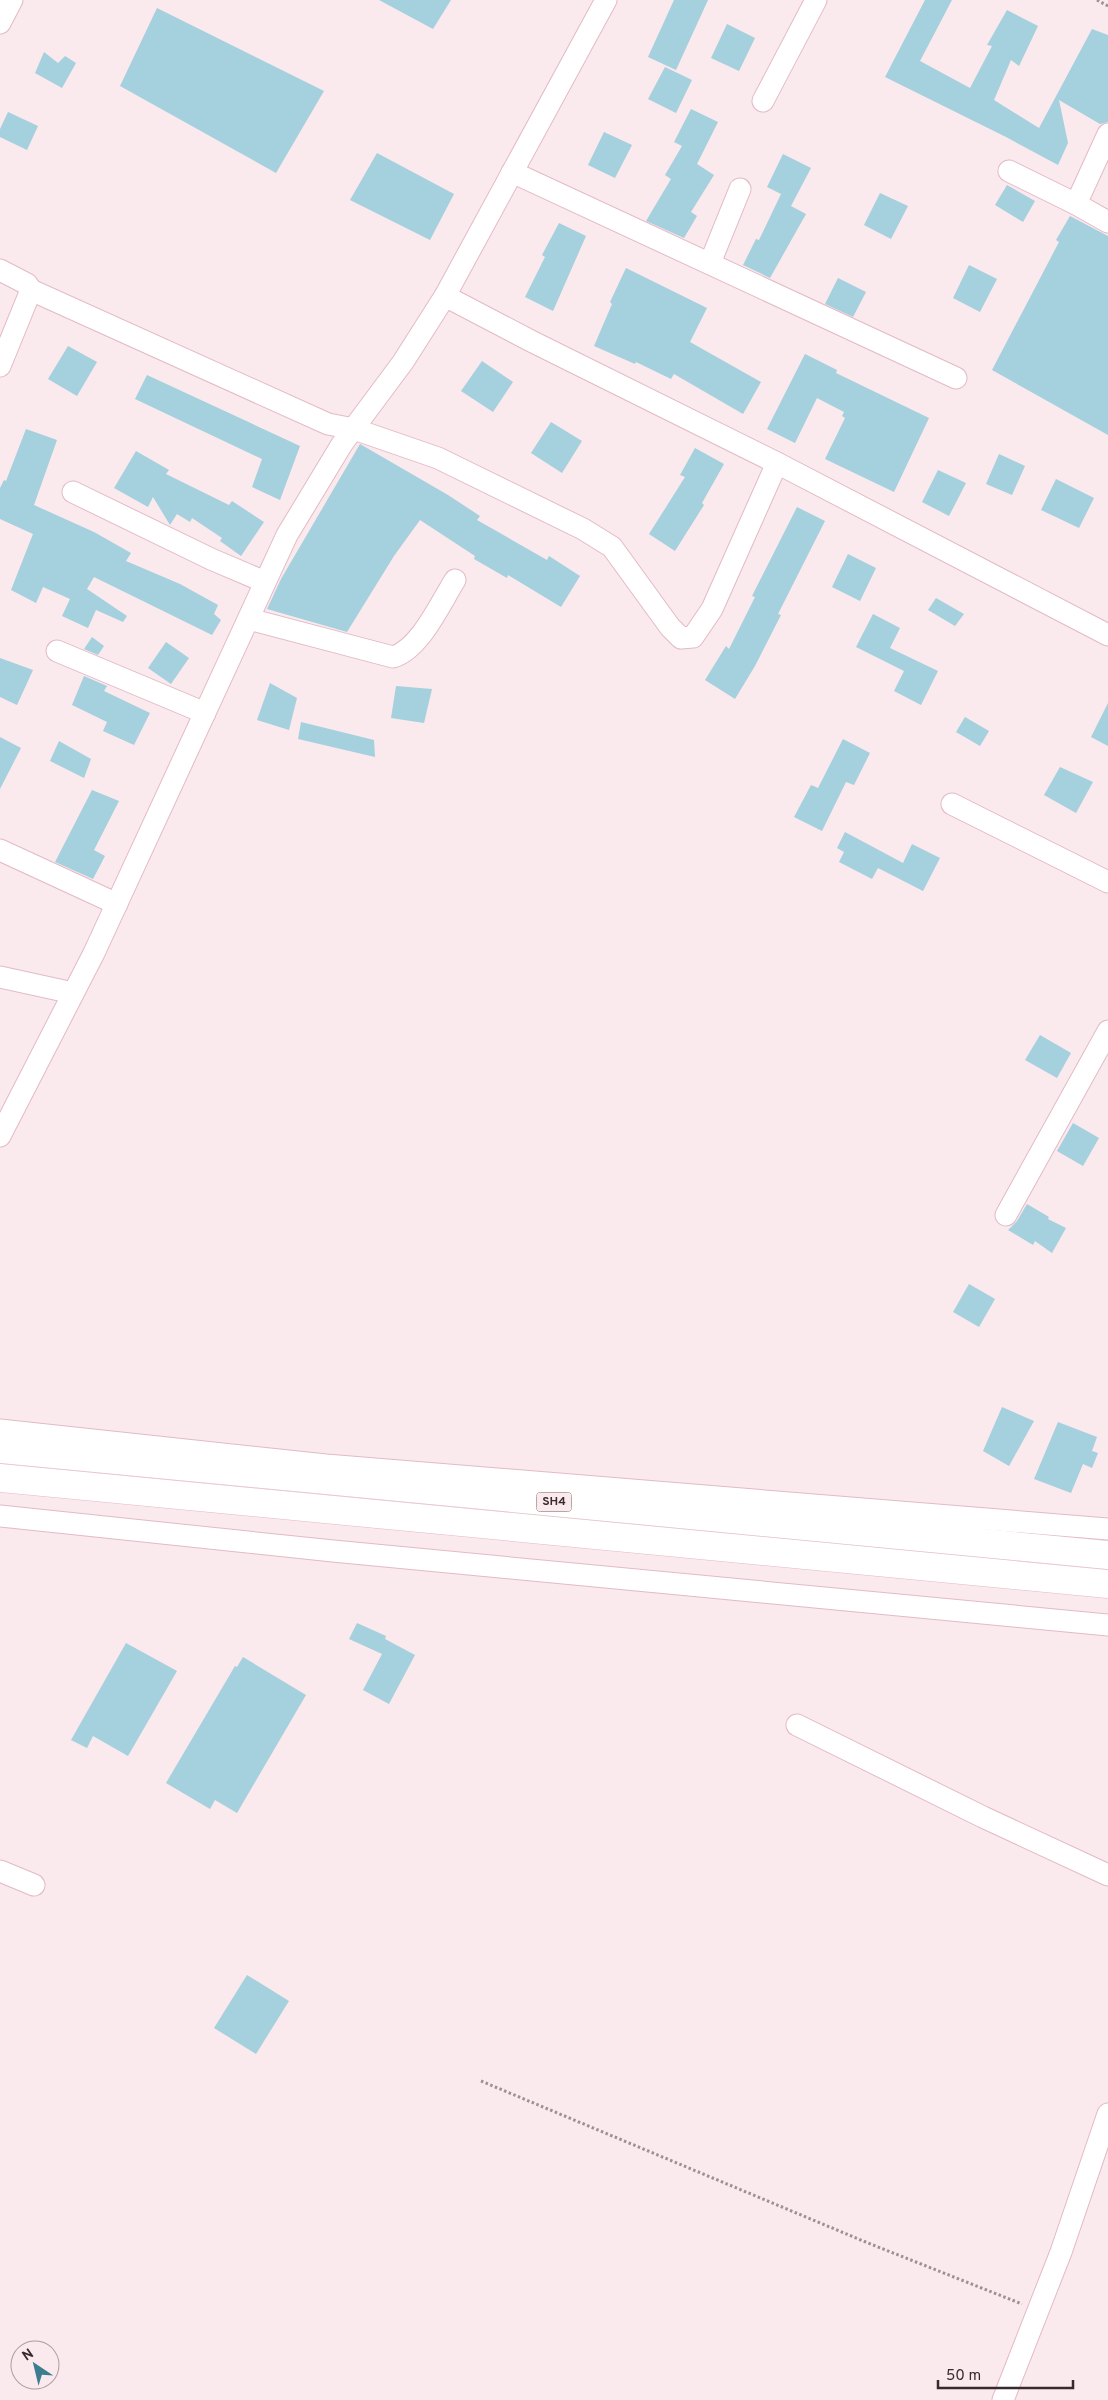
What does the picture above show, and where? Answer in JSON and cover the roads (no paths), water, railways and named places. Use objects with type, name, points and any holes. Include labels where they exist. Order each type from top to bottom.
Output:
[{"type":"highway","name":"SH4","points":[[0,1449],[1108,1555]]},
{"type":"highway","name":"SH4","points":[[0,1478],[1108,1584]]},
{"type":"street","points":[[0,23],[12,0]]},
{"type":"street","points":[[0,1136],[117,904],[287,535],[354,429],[403,362],[445,296],[606,0]]},
{"type":"street","points":[[763,101],[816,0]]},
{"type":"street","points":[[1076,204],[1108,134]]},
{"type":"street","points":[[1009,171],[1108,222]]},
{"type":"street","points":[[512,172],[956,378]]},
{"type":"street","points":[[710,263],[740,189]]},
{"type":"street","points":[[0,270],[27,284],[31,290],[328,424],[354,429],[438,458],[583,529],[612,547],[670,627],[681,638],[693,637],[712,609],[778,463]]},
{"type":"street","points":[[0,366],[31,290]]},
{"type":"street","points":[[445,296],[533,342],[778,463],[1108,634]]},
{"type":"street","points":[[73,492],[211,559],[265,582]]},
{"type":"street","points":[[249,619],[393,657],[402,654],[413,646],[455,580]]},
{"type":"street","points":[[58,651],[205,713]]},
{"type":"street","points":[[952,804],[1108,882]]},
{"type":"street","points":[[0,850],[117,904]]},
{"type":"street","points":[[0,977],[73,993]]},
{"type":"street","points":[[1006,1215],[1108,1031]]},
{"type":"street","points":[[0,1430],[326,1465],[1108,1529]]},
{"type":"street","points":[[0,1516],[343,1552],[1108,1625]]},
{"type":"street","points":[[797,1725],[983,1817],[1108,1875]]},
{"type":"street","points":[[0,1871],[34,1885]]},
{"type":"street","points":[[1003,2400],[1039,2311],[1108,2114]]}]
